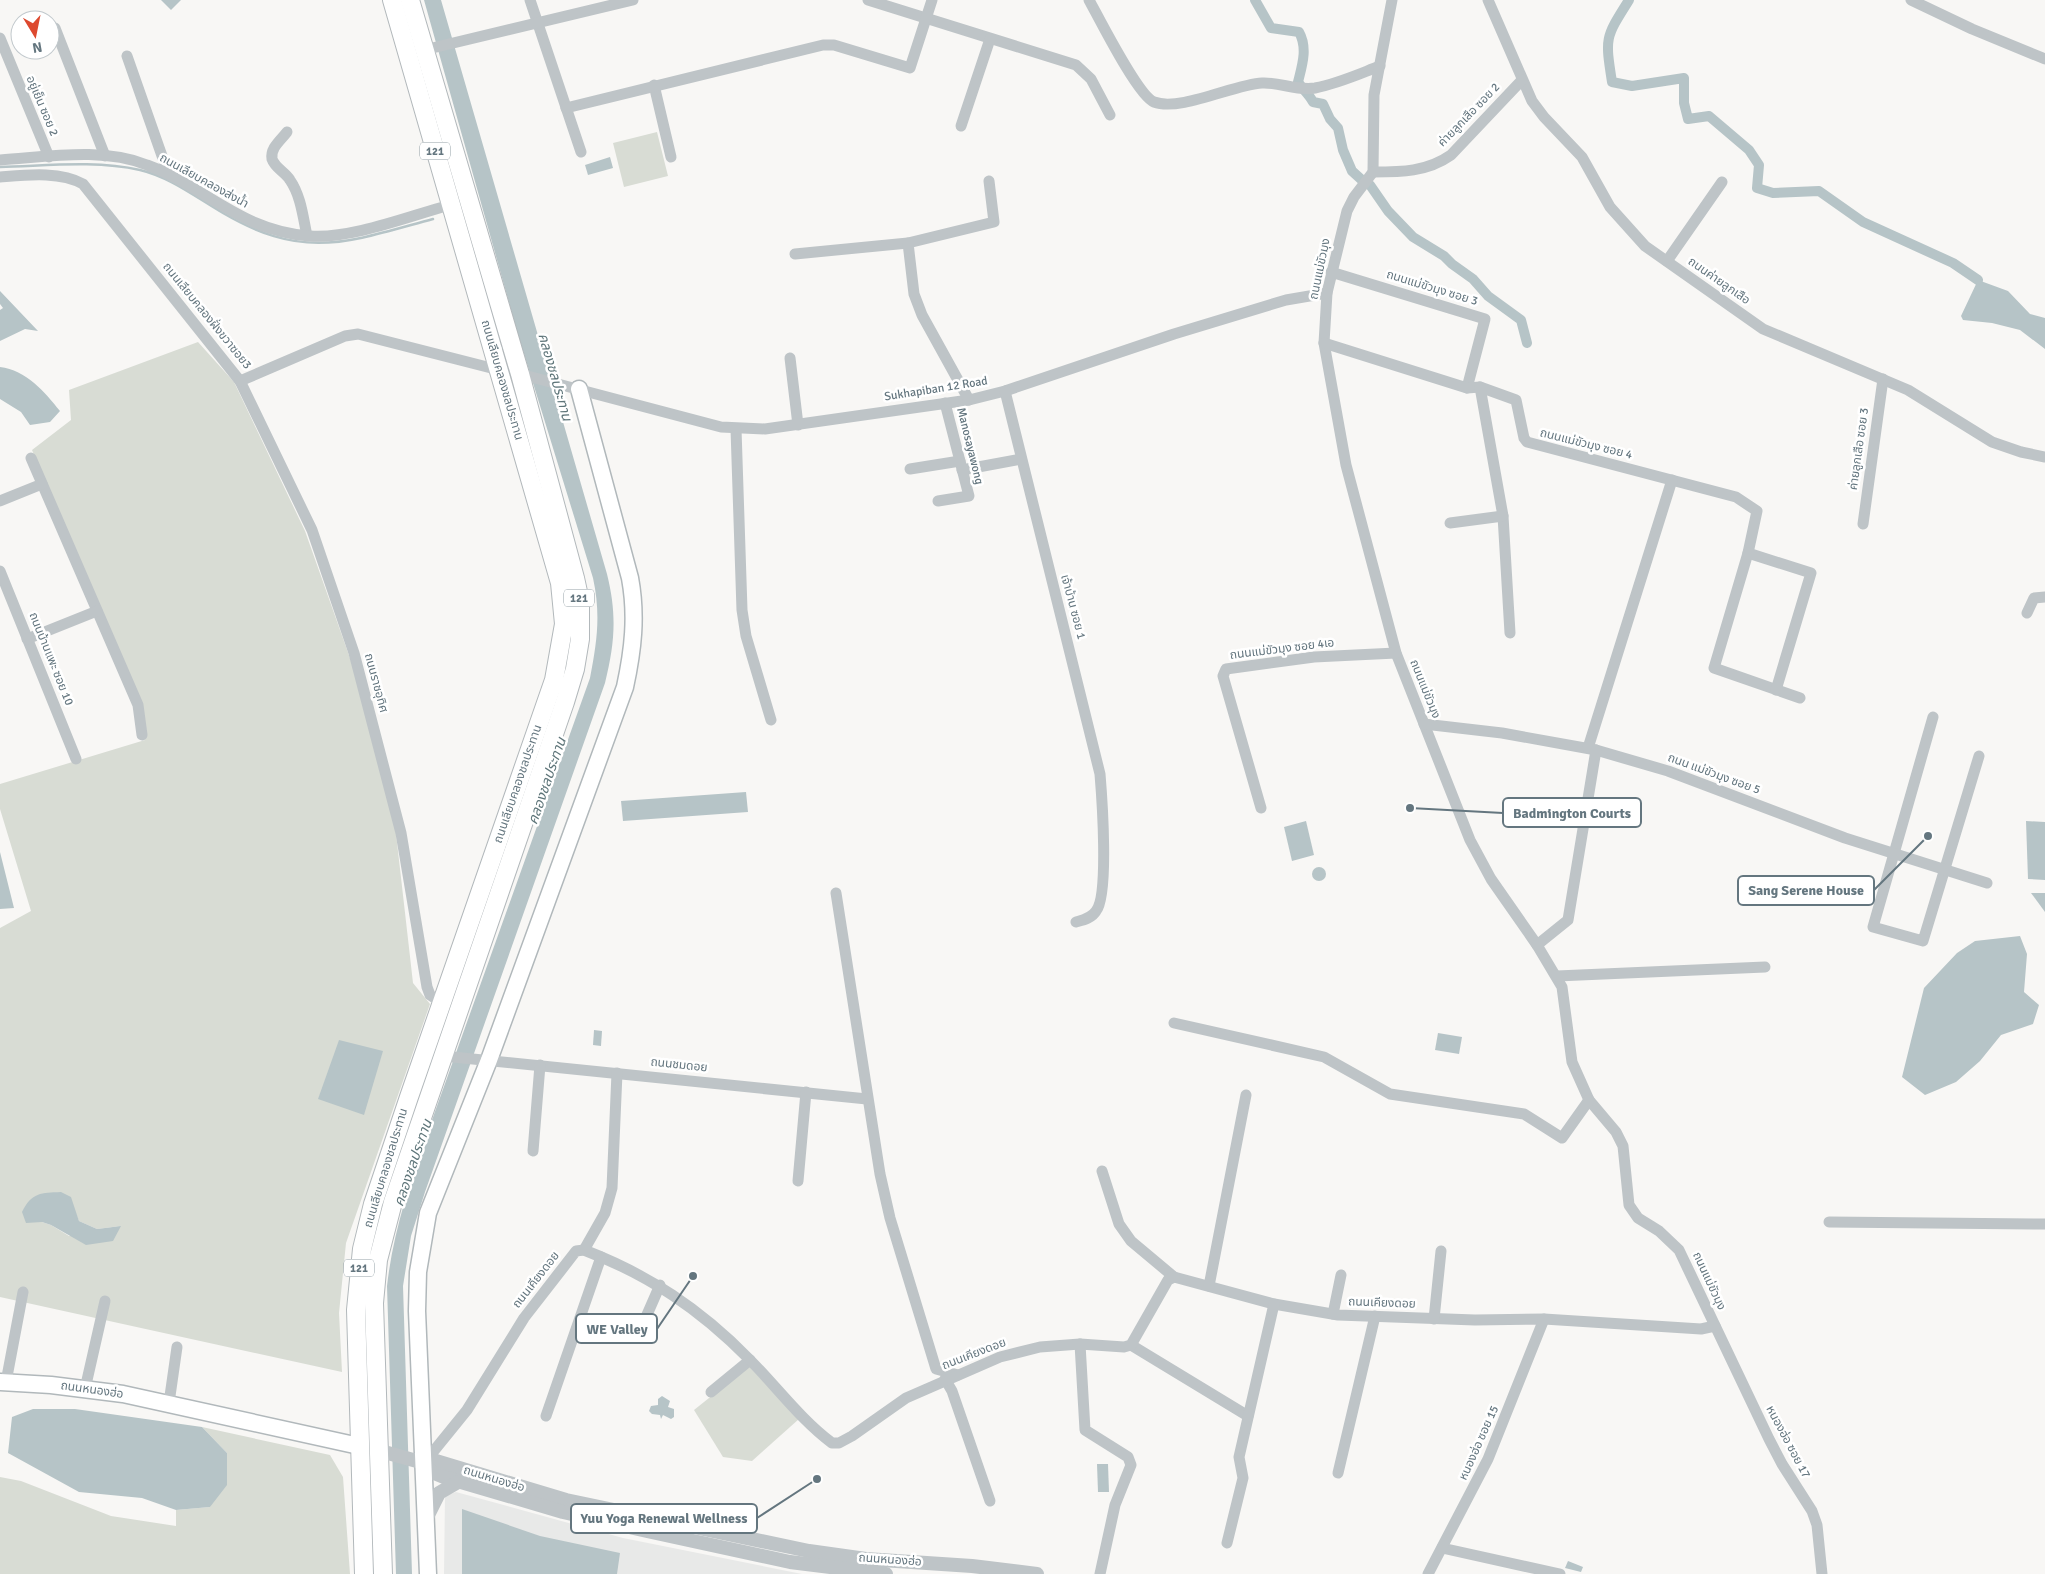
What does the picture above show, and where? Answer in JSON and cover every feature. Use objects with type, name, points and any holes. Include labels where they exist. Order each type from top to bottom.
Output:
[{"type":"main road","name":"ถนนเลียบคลองชลประทาน","points":[[383,1574],[377,1450],[374,1311],[378,1260],[393,1202],[565,702],[575,669],[580,639],[580,601],[575,578],[518,404],[497,362],[392,0]]},
{"type":"main road","name":"ถนนเลียบคลองชลประทาน","points":[[364,1574],[356,1310],[362,1249],[373,1204],[554,680],[561,647],[564,604],[518,404],[520,374],[410,0]]},
{"type":"main road","points":[[497,362],[502,358],[493,324],[499,304]]},
{"type":"main road","points":[[428,1574],[416,1311],[418,1272],[424,1232],[440,1182],[489,1060],[625,687],[632,655],[634,616],[630,578],[575,388]]},
{"type":"main road","points":[[442,1003],[459,1009]]},
{"type":"main road","name":"ถนนหนองฮ่อ","points":[[3,1382],[85,1389],[169,1403],[359,1446]]},
{"type":"main road","points":[[359,1446],[377,1450]]},
{"type":"street","points":[[530,0],[580,152]]},
{"type":"street","points":[[424,50],[633,0]]},
{"type":"street","points":[[868,0],[1076,65],[1091,79],[1110,115]]},
{"type":"street","points":[[566,108],[823,45],[834,45],[910,68],[932,0]]},
{"type":"street","points":[[1089,0],[1140,88],[1154,102],[1166,104],[1208,98],[1246,85],[1264,82],[1299,90],[1317,88],[1380,66]]},
{"type":"street","points":[[1373,172],[1374,96],[1392,0]]},
{"type":"street","name":"ถนนค่ายลูกเสือ","points":[[1488,0],[1532,101],[1544,117],[1589,166],[1610,207],[1634,236],[1763,329],[1908,390],[1992,442],[2021,452],[2045,457]]},
{"type":"street","points":[[1911,0],[1972,29],[2045,59]]},
{"type":"street","name":"อยู่เย็น ซอย 2","points":[[0,38],[49,157]]},
{"type":"street","points":[[961,126],[990,39]]},
{"type":"street","points":[[60,41],[105,156]]},
{"type":"street","points":[[127,56],[168,173]]},
{"type":"street","name":"ค่ายลูกเสือ ซอย 2","points":[[1373,172],[1414,171],[1440,163],[1451,155],[1522,80]]},
{"type":"street","points":[[654,85],[671,157]]},
{"type":"street","points":[[287,132],[276,144],[272,159],[289,178],[298,196],[307,236]]},
{"type":"street","points":[[0,177],[32,175],[72,178],[69,156]]},
{"type":"street","name":"ถนนเลียบคลองส่งน้ำ","points":[[0,160],[105,156],[145,164],[168,173],[230,212],[251,222],[284,233],[307,236],[353,232],[450,205]]},
{"type":"street","name":"ถนนแม่ขัวมุง","points":[[1373,172],[1354,197],[1347,211],[1327,293],[1324,343],[1346,465],[1396,653],[1470,840],[1491,878],[1557,976],[1566,1001],[1572,1062],[1589,1100],[1616,1132],[1623,1146],[1629,1205],[1638,1218],[1659,1231],[1680,1250],[1715,1326]]},
{"type":"street","name":"ถนนเลียบคลองฝั่งขวาซอย3","points":[[72,178],[91,192],[240,381],[345,336],[358,334],[497,362]]},
{"type":"street","points":[[795,254],[908,243],[994,222],[990,181]]},
{"type":"street","points":[[1667,261],[1722,182]]},
{"type":"street","points":[[908,243],[914,294],[922,315],[969,400]]},
{"type":"street","name":"ถนนแม่ขัวมุง ซอย 3","points":[[1331,272],[1485,319],[1467,388]]},
{"type":"street","name":"Sukhapiban 12 Road","points":[[520,374],[736,429],[765,429],[969,400],[1004,391],[1174,334],[1286,300],[1327,293]]},
{"type":"street","name":"ถนนแม่ขัวมุง ซอย 4","points":[[1324,343],[1467,388],[1480,387],[1516,400],[1524,438],[1527,442],[1736,497],[1757,511],[1748,553]]},
{"type":"street","points":[[790,358],[798,425]]},
{"type":"street","name":"ค่ายลูกเสือ ซอย 3","points":[[1863,524],[1883,379]]},
{"type":"street","name":"ถนนราชอุทิศ","points":[[240,381],[312,530],[354,653],[401,833],[427,987],[430,995],[442,1003]]},
{"type":"street","points":[[1480,387],[1503,516],[1510,633]]},
{"type":"street","name":"เจ้าบ้าน ซอย 1","points":[[1004,391],[1100,774],[1103,831],[1100,904],[1093,915],[1076,922]]},
{"type":"street","name":"Manosayawong","points":[[938,501],[969,496],[945,403]]},
{"type":"street","points":[[736,429],[742,610],[746,636],[771,720]]},
{"type":"street","points":[[31,458],[138,706],[142,735]]},
{"type":"street","points":[[910,469],[961,466],[1021,459]]},
{"type":"street","points":[[1537,945],[1568,920],[1592,749],[1672,480]]},
{"type":"street","points":[[0,501],[42,484]]},
{"type":"street","points":[[1450,523],[1503,516]]},
{"type":"street","points":[[1776,690],[1811,573],[1748,553],[1714,668],[1776,690],[1800,698]]},
{"type":"street","name":"ถนนบ้านแพะ ซอย 10","points":[[0,571],[76,758]]},
{"type":"street","points":[[2027,613],[2034,598],[2045,597]]},
{"type":"street","points":[[28,638],[97,611]]},
{"type":"street","name":"ถนนแม่ขัวมุง ซอย 4เอ","points":[[1261,808],[1223,676],[1226,670],[1314,657],[1396,653]]},
{"type":"street","points":[[1933,717],[1872,927],[1923,941],[1979,756]]},
{"type":"street","name":"ถนน แม่ขัวมุง ซอย 5","points":[[1424,724],[1502,733],[1592,749],[1668,771],[1893,854],[1986,883]]},
{"type":"street","points":[[836,893],[867,1098],[890,1218],[936,1370],[958,1375]]},
{"type":"street","points":[[1557,976],[1764,967]]},
{"type":"street","points":[[1174,1023],[1324,1057],[1390,1094],[1524,1114],[1562,1138],[1589,1100]]},
{"type":"street","name":"ถนนชมดอย","points":[[443,1056],[867,1098]]},
{"type":"street","points":[[533,1151],[540,1065]]},
{"type":"street","points":[[584,1250],[605,1213],[612,1188],[617,1073]]},
{"type":"street","points":[[798,1181],[806,1092]]},
{"type":"street","points":[[1209,1286],[1246,1095]]},
{"type":"street","points":[[1102,1171],[1119,1224],[1132,1241],[1174,1277],[1168,1280],[1131,1344],[1248,1416]]},
{"type":"street","points":[[1830,1222],[2045,1224]]},
{"type":"street","name":"ถนนเคียงดอย","points":[[424,1463],[467,1410],[524,1318],[576,1251],[584,1250],[660,1285],[703,1316],[750,1360],[832,1443],[839,1443],[906,1398],[945,1379],[1000,1357],[1022,1350],[1080,1344],[1124,1347],[1131,1344]]},
{"type":"street","points":[[1434,1319],[1440,1251]]},
{"type":"street","points":[[546,1416],[601,1257]]},
{"type":"street","points":[[1333,1314],[1341,1275]]},
{"type":"street","name":"ถนนเคียงดอย","points":[[1174,1277],[1274,1304],[1333,1314],[1434,1319],[1544,1319],[1701,1329],[1715,1326]]},
{"type":"street","points":[[646,1317],[660,1285]]},
{"type":"street","points":[[3,1382],[23,1292]]},
{"type":"street","points":[[85,1389],[105,1301]]},
{"type":"street","points":[[1227,1542],[1243,1478],[1239,1457],[1274,1304]]},
{"type":"street","points":[[1338,1473],[1375,1316]]},
{"type":"street","name":"หนองฮ่อ ซอย 15","points":[[1428,1574],[1488,1459],[1544,1319]]},
{"type":"street","name":"หนองฮ่อ ซอย 17","points":[[1715,1326],[1777,1456],[1812,1511],[1817,1525],[1822,1574]]},
{"type":"street","points":[[1080,1344],[1085,1430],[1128,1457],[1131,1464],[1115,1504],[1100,1574]]},
{"type":"street","points":[[169,1403],[178,1347]]},
{"type":"street","points":[[711,1392],[750,1360]]},
{"type":"street","points":[[945,1379],[952,1392],[990,1501]]},
{"type":"street","points":[[377,1450],[424,1463]]},
{"type":"street","name":"ถนนหนองฮ่อ","points":[[424,1463],[436,1461],[566,1500],[793,1548],[866,1559],[972,1566],[1037,1574]]},
{"type":"street","name":"ถนนหนองฮ่อ","points":[[424,1463],[432,1472],[458,1482],[563,1512],[790,1562],[886,1574]]},
{"type":"street","points":[[426,1520],[432,1502],[438,1492],[458,1482]]},
{"type":"street","points":[[790,1562],[793,1548]]},
{"type":"street","points":[[1442,1548],[1560,1574]]},
{"type":"shaded area","points":[[161,0],[181,0],[171,10]]},
{"type":"shaded area","points":[[424,0],[441,0],[607,574],[614,628],[605,683],[411,1236],[403,1286],[412,1574],[396,1574],[387,1286],[393,1247],[402,1209],[420,1153],[590,678],[596,640],[597,616],[593,578],[517,331]]},
{"type":"shaded area","points":[[657,132],[668,176],[624,187],[613,143]]},
{"type":"shaded area","points":[[610,157],[613,168],[588,175],[585,165]]},
{"type":"shaded area","points":[[1978,280],[2008,291],[2030,314],[2045,318],[2045,349],[2020,330],[1992,323],[1963,320],[1961,316]]},
{"type":"shaded area","points":[[0,291],[38,331],[25,329],[0,341],[0,310],[3,308],[0,304]]},
{"type":"shaded area","points":[[198,342],[234,382],[305,531],[351,661],[395,825],[413,983],[430,1004],[346,1243],[339,1313],[342,1372],[0,1297],[0,928],[31,911],[0,809],[0,784],[145,740],[139,696],[32,450],[71,420],[69,390]],"holes":[[[74,1209],[79,1221],[97,1229],[121,1226],[69,1236],[42,1222]]]},
{"type":"shaded area","points":[[0,367],[18,372],[26,377],[60,411],[50,422],[30,425],[21,412],[0,399]]},
{"type":"shaded area","points":[[746,792],[748,812],[623,821],[621,801]]},
{"type":"shaded area","points":[[1306,821],[1314,855],[1292,861],[1284,827]]},
{"type":"shaded area","points":[[2026,821],[2045,822],[2045,880],[2028,879]]},
{"type":"shaded area","points":[[0,852],[14,908],[0,909]]},
{"type":"shaded area","points":[[1319,867],[1324,869],[1326,874],[1324,879],[1319,881],[1314,879],[1312,874],[1314,869]]},
{"type":"shaded area","points":[[2031,893],[2045,893],[2045,912]]},
{"type":"shaded area","points":[[2020,936],[2027,954],[2024,992],[2039,1005],[2033,1024],[2001,1035],[1980,1061],[1956,1082],[1925,1095],[1902,1077],[1924,988],[1957,953],[1975,941]]},
{"type":"shaded area","points":[[594,1030],[602,1031],[601,1046],[593,1045]]},
{"type":"shaded area","points":[[1438,1033],[1462,1037],[1459,1054],[1435,1050]]},
{"type":"shaded area","points":[[339,1040],[383,1051],[364,1115],[318,1099]]},
{"type":"shaded area","points":[[61,1192],[71,1197],[79,1221],[97,1229],[121,1226],[113,1241],[86,1245],[51,1225],[42,1222],[26,1223],[22,1212],[33,1197],[43,1193]]},
{"type":"shaded area","points":[[749,1366],[799,1419],[752,1461],[723,1457],[694,1410]]},
{"type":"shaded area","points":[[662,1396],[670,1401],[668,1407],[674,1409],[674,1417],[671,1419],[663,1415],[661,1419],[660,1415],[652,1414],[649,1411],[651,1406],[658,1405],[658,1399]]},
{"type":"shaded area","points":[[33,1409],[75,1409],[202,1427],[227,1453],[227,1485],[210,1507],[176,1510],[142,1498],[79,1492],[8,1453],[12,1417]]},
{"type":"shaded area","points":[[202,1427],[330,1455],[343,1477],[350,1574],[0,1574],[0,1477],[21,1481],[111,1516],[176,1526],[176,1510],[210,1507],[227,1453]]},
{"type":"shaded area","points":[[1097,1464],[1108,1464],[1109,1492],[1098,1492]]},
{"type":"shaded area","points":[[456,1492],[623,1538],[802,1574],[444,1574],[445,1496]]},
{"type":"shaded area","points":[[462,1509],[540,1536],[620,1553],[617,1574],[462,1574]]},
{"type":"shaded area","points":[[1568,1561],[1583,1567],[1581,1572],[1565,1568]]},
{"type":"waterway","points":[[1255,0],[1271,28],[1299,32],[1304,51],[1298,82],[1313,102],[1323,104],[1330,119],[1338,128],[1343,150],[1352,171],[1363,181]]},
{"type":"waterway","points":[[1629,0],[1615,23],[1609,38],[1608,56],[1612,82],[1632,86],[1684,78],[1684,103],[1688,119],[1709,116],[1749,150],[1759,165],[1757,188],[1773,193],[1819,191],[1863,222],[1953,263],[1978,280]]},
{"type":"waterway","points":[[0,167],[88,164],[140,170],[183,188],[223,213],[252,228],[278,237],[303,242],[327,243],[351,240],[433,219]]},
{"type":"waterway","points":[[1370,185],[1388,211],[1413,237],[1444,256],[1473,279],[1488,296],[1521,320],[1527,343]]},
{"type":"place","name":"Badmington Courts","points":[[1410,808]]},
{"type":"place","name":"Sang Serene House","points":[[1928,836]]},
{"type":"place","name":"WE Valley","points":[[693,1276]]},
{"type":"place","name":"Yuu Yoga Renewal Wellness","points":[[817,1479]]},
{"type":"water label","name":"คลองชลประทาน","points":[[555,377]]},
{"type":"water label","name":"คลองชลประทาน","points":[[547,781]]},
{"type":"water label","name":"คลองชลประทาน","points":[[413,1163]]}]
